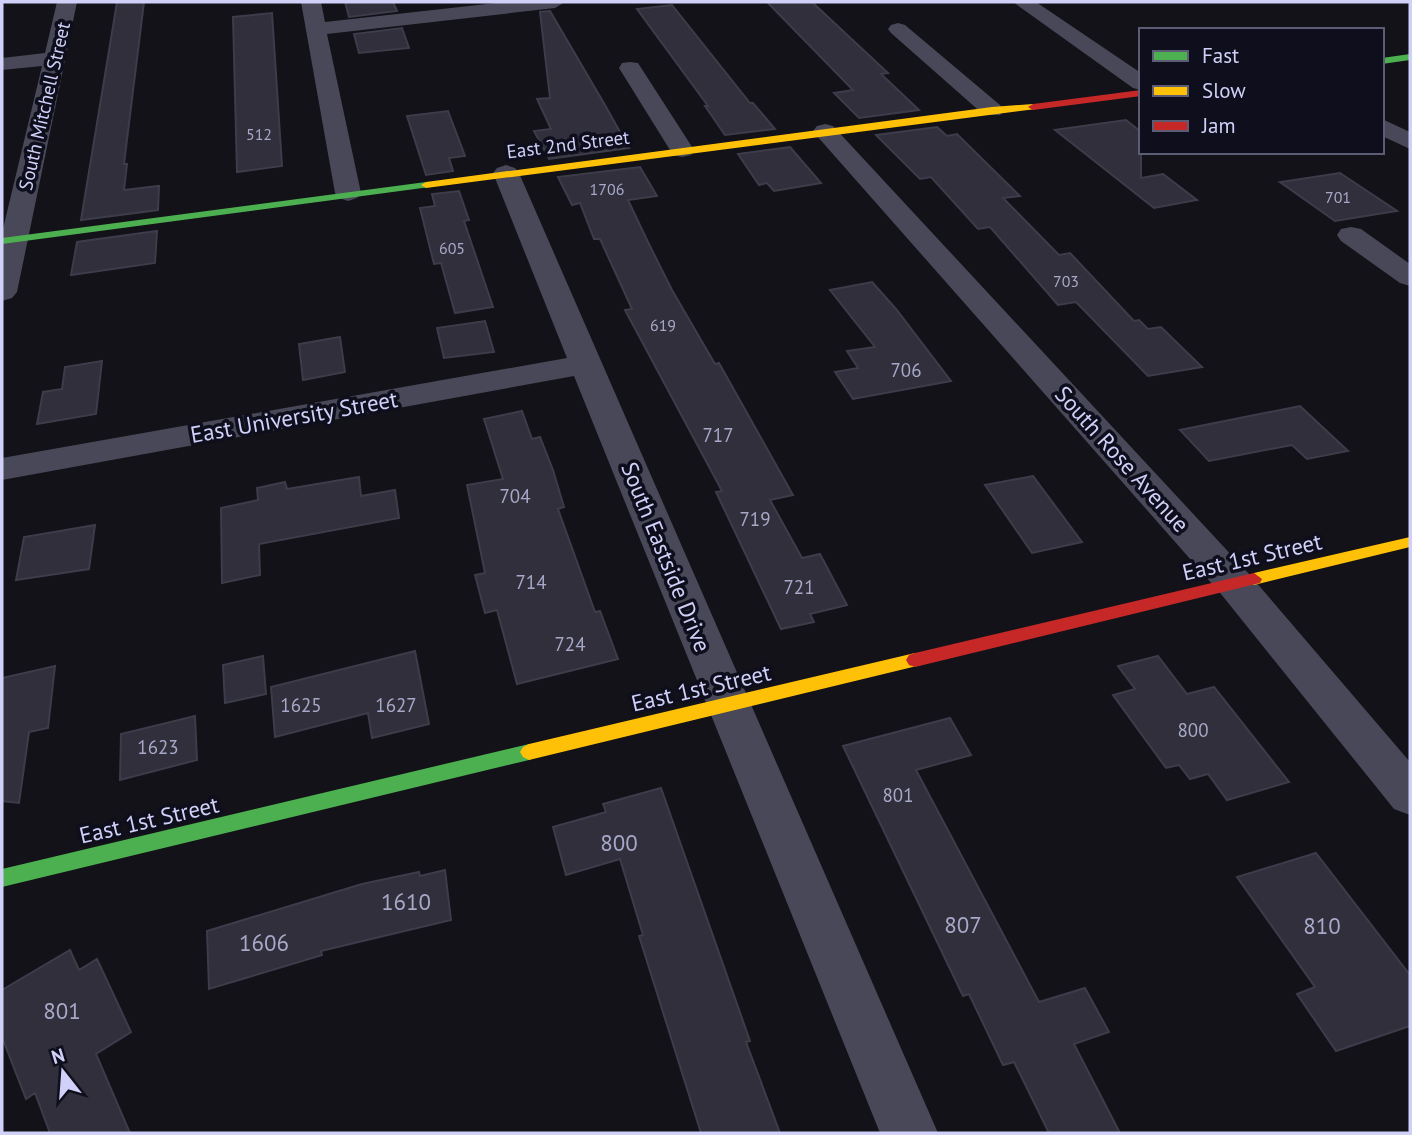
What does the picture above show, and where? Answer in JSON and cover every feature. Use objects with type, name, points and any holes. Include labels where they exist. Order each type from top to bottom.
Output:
[{"type":"street","name":"South Mitchell Street","points":[[2,292],[8,240],[56,58],[67,2]]},
{"type":"street","points":[[311,2],[348,193]]},
{"type":"street","points":[[316,29],[555,2]]},
{"type":"street","points":[[1023,2],[1139,82]]},
{"type":"street","points":[[898,29],[992,110]]},
{"type":"street","points":[[1384,61],[1410,57]]},
{"type":"street","points":[[2,64],[56,58]]},
{"type":"street","points":[[630,68],[682,150]]},
{"type":"street","name":"East 2nd Street","points":[[8,240],[825,131],[1139,93]]},
{"type":"street","points":[[1384,127],[1410,142]]},
{"type":"street","name":"South Rose Avenue","points":[[825,131],[1235,584],[1410,794]]},
{"type":"street","name":"South Eastside Drive","points":[[506,173],[909,1133]]},
{"type":"street","points":[[1351,235],[1410,277]]},
{"type":"street","name":"East University Street","points":[[2,469],[587,365]]},
{"type":"street","name":"East 1st Street","points":[[2,878],[1410,542]]},
{"type":"building","points":[[117,2],[144,2],[124,164],[127,164],[124,190],[159,186],[158,210],[81,220]]},
{"type":"building","points":[[345,2],[393,2],[397,11],[349,17]]},
{"type":"building","points":[[767,2],[812,2],[888,73],[881,74],[919,110],[859,118],[834,93],[853,90]]},
{"type":"building","points":[[672,5],[750,103],[753,103],[775,129],[725,135],[705,106],[708,106],[637,9]]},
{"type":"building","points":[[550,11],[629,148],[549,159],[534,131],[551,129],[537,99],[550,98],[540,12]]},
{"type":"building","points":[[272,13],[282,166],[237,172],[233,17]]},
{"type":"building","points":[[402,28],[409,48],[359,53],[354,34]]},
{"type":"building","points":[[448,111],[465,156],[449,158],[453,171],[426,175],[407,116]]},
{"type":"building","points":[[1126,120],[1139,130],[1141,178],[1163,174],[1197,200],[1154,208],[1055,130]]},
{"type":"building","points":[[937,127],[947,136],[957,134],[1020,196],[1003,198],[1059,255],[1070,253],[1134,321],[1139,320],[1148,329],[1161,327],[1202,367],[1148,376],[1076,302],[1058,305],[990,227],[978,229],[931,177],[920,179],[876,135]]},
{"type":"building","points":[[790,147],[821,183],[774,191],[767,183],[759,185],[738,154]]},
{"type":"building","points":[[640,167],[657,196],[628,200],[672,290],[715,364],[719,363],[793,495],[770,500],[802,558],[820,554],[847,605],[810,614],[814,622],[781,629],[716,492],[722,491],[625,310],[632,309],[600,239],[594,239],[580,203],[572,205],[558,177]]},
{"type":"building","points":[[1340,173],[1397,211],[1335,221],[1280,182]]},
{"type":"building","points":[[459,191],[469,220],[464,221],[493,307],[455,313],[441,263],[434,264],[420,208],[435,206],[432,194]]},
{"type":"building","points":[[157,231],[155,263],[71,275],[77,242]]},
{"type":"building","points":[[872,282],[951,381],[853,399],[835,372],[858,368],[847,351],[875,347],[830,290]]},
{"type":"building","points":[[485,321],[494,352],[444,358],[437,328]]},
{"type":"building","points":[[340,337],[345,372],[303,380],[299,344]]},
{"type":"building","points":[[102,361],[96,414],[37,424],[43,392],[62,389],[65,367]]},
{"type":"building","points":[[1300,406],[1348,451],[1307,459],[1292,445],[1209,461],[1180,430]]},
{"type":"building","points":[[522,411],[532,439],[540,437],[553,470],[564,507],[558,509],[595,612],[600,611],[618,659],[517,684],[497,610],[485,613],[475,575],[485,573],[467,485],[503,479],[484,419]]},
{"type":"building","points":[[1033,476],[1082,542],[1032,553],[985,485]]},
{"type":"building","points":[[359,477],[361,496],[395,490],[399,518],[259,544],[260,575],[222,583],[221,508],[258,500],[257,488],[285,482],[287,489]]},
{"type":"building","points":[[95,525],[89,569],[16,580],[24,537]]},
{"type":"building","points":[[415,651],[429,724],[372,738],[368,713],[275,737],[271,687]]},
{"type":"building","points":[[263,656],[266,694],[225,703],[223,665]]},
{"type":"building","points":[[1158,656],[1187,694],[1214,687],[1289,782],[1227,800],[1208,774],[1190,779],[1179,765],[1166,768],[1113,695],[1135,689],[1118,666]]},
{"type":"building","points":[[55,666],[48,728],[29,732],[19,803],[2,801],[2,678]]},
{"type":"building","points":[[195,716],[197,760],[120,780],[121,734]]},
{"type":"building","points":[[950,718],[971,755],[916,770],[1039,1002],[1085,988],[1109,1032],[1074,1044],[1120,1133],[1049,1133],[1014,1062],[1003,1065],[969,994],[963,996],[843,746]]},
{"type":"building","points":[[661,788],[750,1041],[746,1042],[780,1133],[701,1133],[639,936],[643,935],[620,859],[566,875],[553,827],[606,812],[603,804]]},
{"type":"building","points":[[1316,853],[1410,975],[1410,1026],[1336,1051],[1297,994],[1315,987],[1237,877]]},
{"type":"building","points":[[445,870],[451,920],[321,951],[322,955],[209,989],[207,931],[362,884],[419,872],[420,876]]},
{"type":"building","points":[[70,950],[79,970],[97,959],[131,1032],[96,1054],[130,1133],[50,1133],[35,1093],[26,1099],[2,1037],[2,990]]},
{"type":"traffic: fast","points":[[1384,61],[1410,57]]},
{"type":"traffic: fast","points":[[2,241],[426,185]]},
{"type":"traffic: fast","points":[[2,878],[529,752]]},
{"type":"traffic: slow","points":[[426,185],[992,110],[1033,107]]},
{"type":"traffic: slow","points":[[1254,579],[1410,542]]},
{"type":"traffic: slow","points":[[529,752],[915,660]]},
{"type":"traffic: jam","points":[[1033,107],[1139,93]]},
{"type":"traffic: jam","points":[[915,660],[1254,579]]}]
